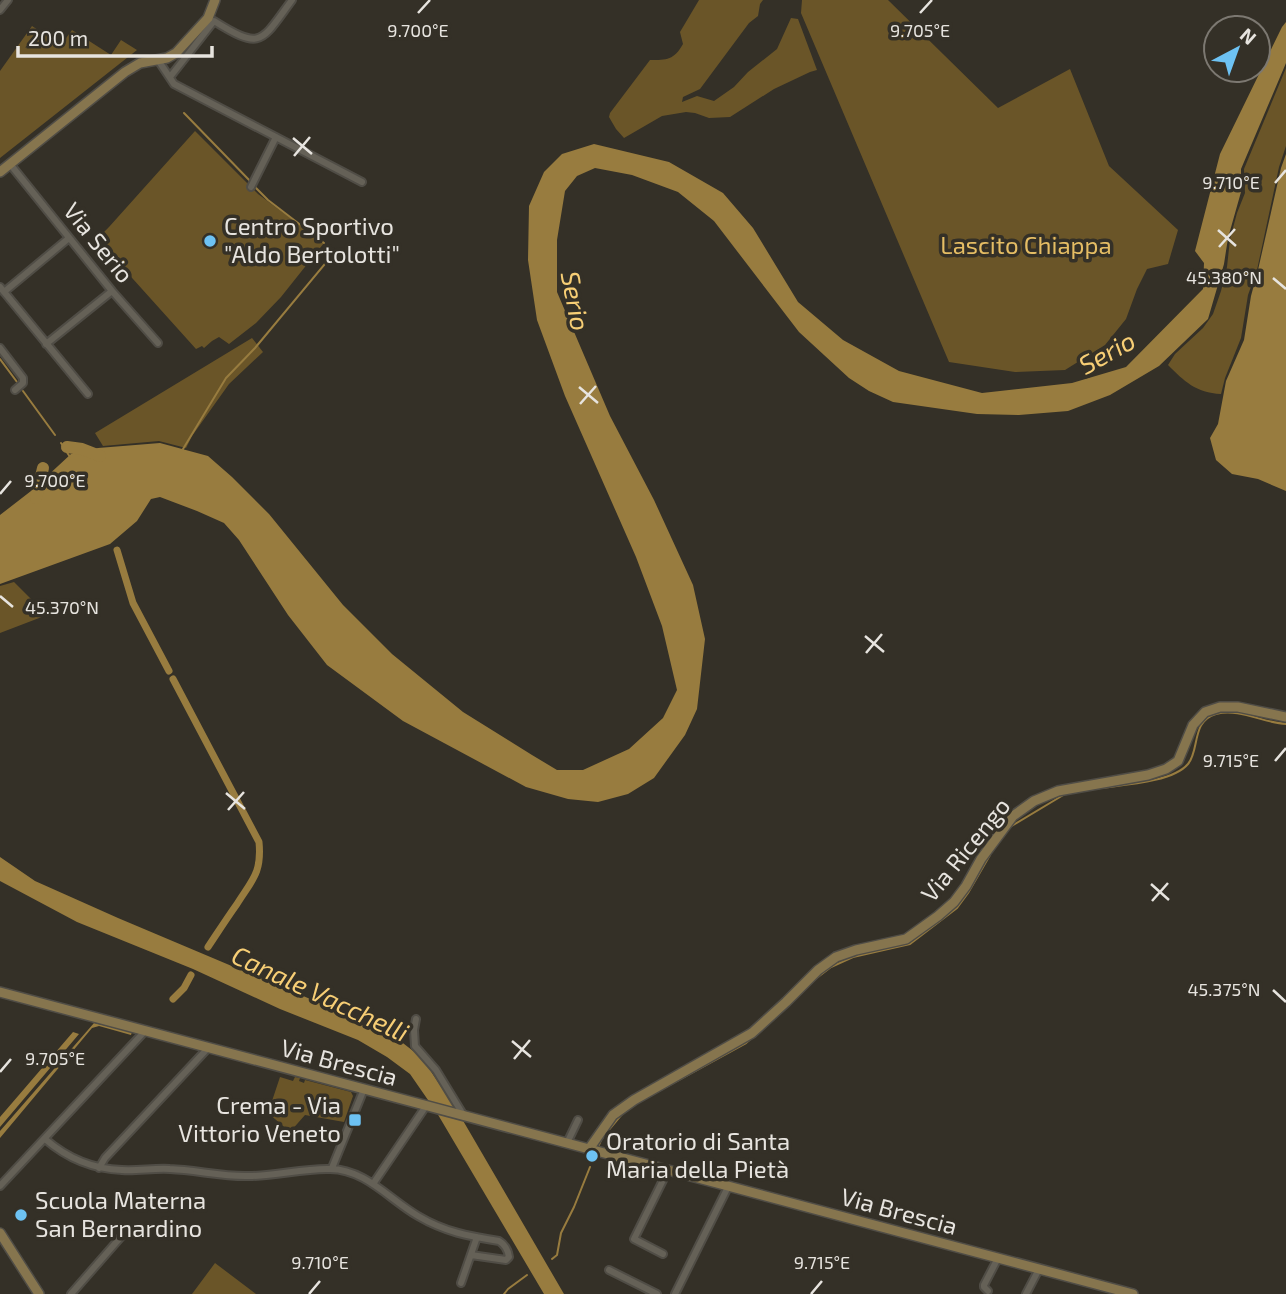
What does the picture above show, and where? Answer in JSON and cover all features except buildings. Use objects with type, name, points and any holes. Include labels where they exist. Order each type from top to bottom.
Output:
[{"type":"street","points":[[0,10],[8,0]]},
{"type":"street","points":[[170,77],[180,55],[208,18],[215,0]]},
{"type":"street","points":[[0,172],[125,72],[140,63],[180,55],[214,21],[236,35],[258,40],[292,0]]},
{"type":"street","points":[[158,60],[174,84],[362,182]]},
{"type":"street","points":[[253,184],[276,137]]},
{"type":"street","name":"Via Serio","points":[[10,164],[112,292],[158,343]]},
{"type":"street","points":[[69,238],[2,289],[88,394]]},
{"type":"street","points":[[46,344],[112,292]]},
{"type":"street","points":[[0,348],[23,378],[23,383],[15,390]]},
{"type":"street","name":"Via Ricengo","points":[[589,1149],[613,1115],[634,1100],[752,1032],[818,970],[836,957],[906,939],[938,916],[960,894],[981,859],[1013,816],[1034,801],[1058,791],[1148,775],[1166,769],[1178,761],[1193,725],[1205,712],[1220,706],[1286,717]]},
{"type":"street","name":"Via Brescia","points":[[0,992],[1133,1294]]},
{"type":"street","points":[[416,1019],[415,1045],[436,1070],[462,1115]]},
{"type":"street","points":[[0,1186],[145,1031]]},
{"type":"street","points":[[99,1168],[105,1158],[208,1048]]},
{"type":"street","points":[[332,1168],[364,1089]]},
{"type":"street","points":[[373,1184],[429,1107]]},
{"type":"street","points":[[567,1143],[578,1120]]},
{"type":"street","points":[[45,1139],[70,1157],[99,1168],[169,1169],[246,1177],[332,1168],[354,1174],[373,1184],[417,1216],[451,1232],[503,1243],[509,1257],[500,1260],[471,1255]]},
{"type":"street","points":[[663,1254],[634,1239],[668,1170]]},
{"type":"street","points":[[675,1294],[728,1187]]},
{"type":"street","points":[[71,1294],[127,1230]]},
{"type":"street","points":[[0,1233],[39,1294]]},
{"type":"street","points":[[461,1283],[477,1237]]},
{"type":"street","points":[[988,1290],[984,1285],[998,1258]]},
{"type":"street","points":[[1026,1294],[1039,1269]]},
{"type":"street","points":[[609,1270],[657,1294]]},
{"type":"green space","points":[[699,0],[763,0],[758,16],[749,23],[700,89],[683,97],[682,102],[697,96],[714,101],[734,87],[777,49],[791,18],[798,19],[817,70],[774,89],[730,117],[709,118],[686,112],[662,116],[624,138],[609,117],[610,113],[650,60],[670,58],[680,49],[683,44],[680,32]]},
{"type":"green space","name":"Lascito Chiappa","points":[[802,0],[888,0],[998,108],[1070,69],[1109,166],[1178,230],[1168,264],[1147,269],[1126,319],[1105,345],[1065,370],[1015,372],[949,362],[801,13]]},
{"type":"green space","points":[[32,26],[61,45],[72,30],[111,55],[121,40],[137,50],[0,158],[0,71]]},
{"type":"green space","points":[[1286,68],[1286,146],[1257,270],[1248,295],[1241,338],[1221,394],[1212,393],[1197,389],[1168,365],[1213,314],[1227,267],[1230,239],[1245,193],[1244,169]]},
{"type":"green space","name":"Centro Sportivo \"Aldo Bertolotti\"","points":[[195,131],[258,194],[324,243],[281,297],[256,323],[229,344],[219,337],[204,348],[202,346],[196,349],[97,239]]},
{"type":"green space","points":[[252,338],[263,352],[229,384],[186,448],[159,441],[103,446],[95,433]]},
{"type":"green space","points":[[14,582],[47,615],[0,633],[0,586]]},
{"type":"green space","points":[[280,1077],[293,1081],[295,1077],[300,1078],[299,1081],[304,1083],[305,1080],[351,1092],[353,1096],[344,1122],[305,1115],[290,1132],[268,1113]]},
{"type":"green space","points":[[215,1263],[256,1294],[192,1294]]},
{"type":"shaded area","points":[[1286,22],[1286,63],[1241,169],[1241,192],[1208,319],[1159,366],[1110,395],[1068,411],[1019,415],[977,414],[893,402],[869,391],[849,378],[799,332],[714,221],[678,192],[632,175],[595,168],[577,176],[565,191],[557,240],[557,292],[610,416],[654,500],[693,585],[705,639],[697,709],[685,735],[654,778],[628,794],[598,802],[568,799],[526,787],[403,721],[327,665],[288,615],[239,540],[224,523],[160,497],[151,499],[137,521],[110,544],[0,584],[0,515],[71,454],[98,448],[160,443],[208,456],[269,514],[343,605],[392,654],[463,712],[532,755],[557,770],[583,770],[629,749],[663,718],[677,690],[662,626],[636,557],[565,396],[537,320],[528,260],[529,206],[544,172],[562,154],[594,144],[669,162],[723,193],[753,228],[798,302],[843,340],[899,371],[982,393],[1072,383],[1126,367],[1203,289],[1204,263],[1195,251],[1220,154],[1254,84],[1272,84],[1272,47]]},
{"type":"shaded area","points":[[1286,154],[1286,491],[1258,479],[1232,474],[1216,460],[1210,438],[1218,424],[1226,381],[1244,340],[1251,296]]},
{"type":"shaded area","points":[[0,857],[35,881],[379,1028],[399,1040],[428,1067],[458,1112],[564,1294],[544,1294],[437,1113],[410,1074],[358,1040],[77,922],[0,881]]},
{"type":"shaded area","points":[[94,1023],[132,1032],[131,1035],[99,1026],[92,1028],[0,1138],[0,1131]]},
{"type":"shaded area","points":[[73,1032],[79,1034],[0,1127],[0,1117]]},
{"type":"waterway","points":[[184,113],[252,183]]},
{"type":"waterway","points":[[255,187],[324,243]]},
{"type":"waterway","points":[[183,449],[226,378],[255,348],[334,253],[331,250]]},
{"type":"waterway","points":[[0,359],[17,382]]},
{"type":"waterway","points":[[23,391],[55,435]]},
{"type":"waterway","points":[[61,443],[70,457]]},
{"type":"waterway","points":[[67,447],[100,456]]},
{"type":"waterway","points":[[36,498],[43,468]]},
{"type":"waterway","points":[[117,550],[133,603],[169,671]]},
{"type":"waterway","points":[[173,679],[259,842],[260,853],[255,876],[208,947]]},
{"type":"waterway","points":[[1094,789],[1158,779],[1180,770],[1192,758],[1199,729],[1208,718],[1216,714],[1243,714],[1286,724]]},
{"type":"waterway","points":[[1010,827],[1065,794]]},
{"type":"waterway","points":[[814,980],[831,967],[853,957],[910,944],[957,908],[990,855]]},
{"type":"waterway","points":[[173,999],[184,988],[191,975]]},
{"type":"waterway","points":[[782,1011],[803,991]]},
{"type":"waterway","points":[[644,1099],[746,1043],[762,1029]]},
{"type":"waterway","points":[[598,1147],[622,1114]]},
{"type":"waterway","points":[[552,1259],[557,1255],[561,1233],[590,1167]]},
{"type":"waterway","points":[[504,1294],[527,1275]]},
{"type":"place","name":"Centro Sportivo \"Aldo Bertolotti\"","points":[[210,241]]},
{"type":"place","name":"Crema - Via Vittorio Veneto","points":[[355,1120]]},
{"type":"place","name":"Oratorio di Santa Maria della Pietà","points":[[592,1156]]},
{"type":"place","name":"Scuola Materna San Bernardino","points":[[21,1215]]},
{"type":"water label","name":"Serio","points":[[575,301]]},
{"type":"water label","name":"Serio","points":[[1107,353]]},
{"type":"water label","name":"Canale Vacchelli","points":[[320,994]]}]
